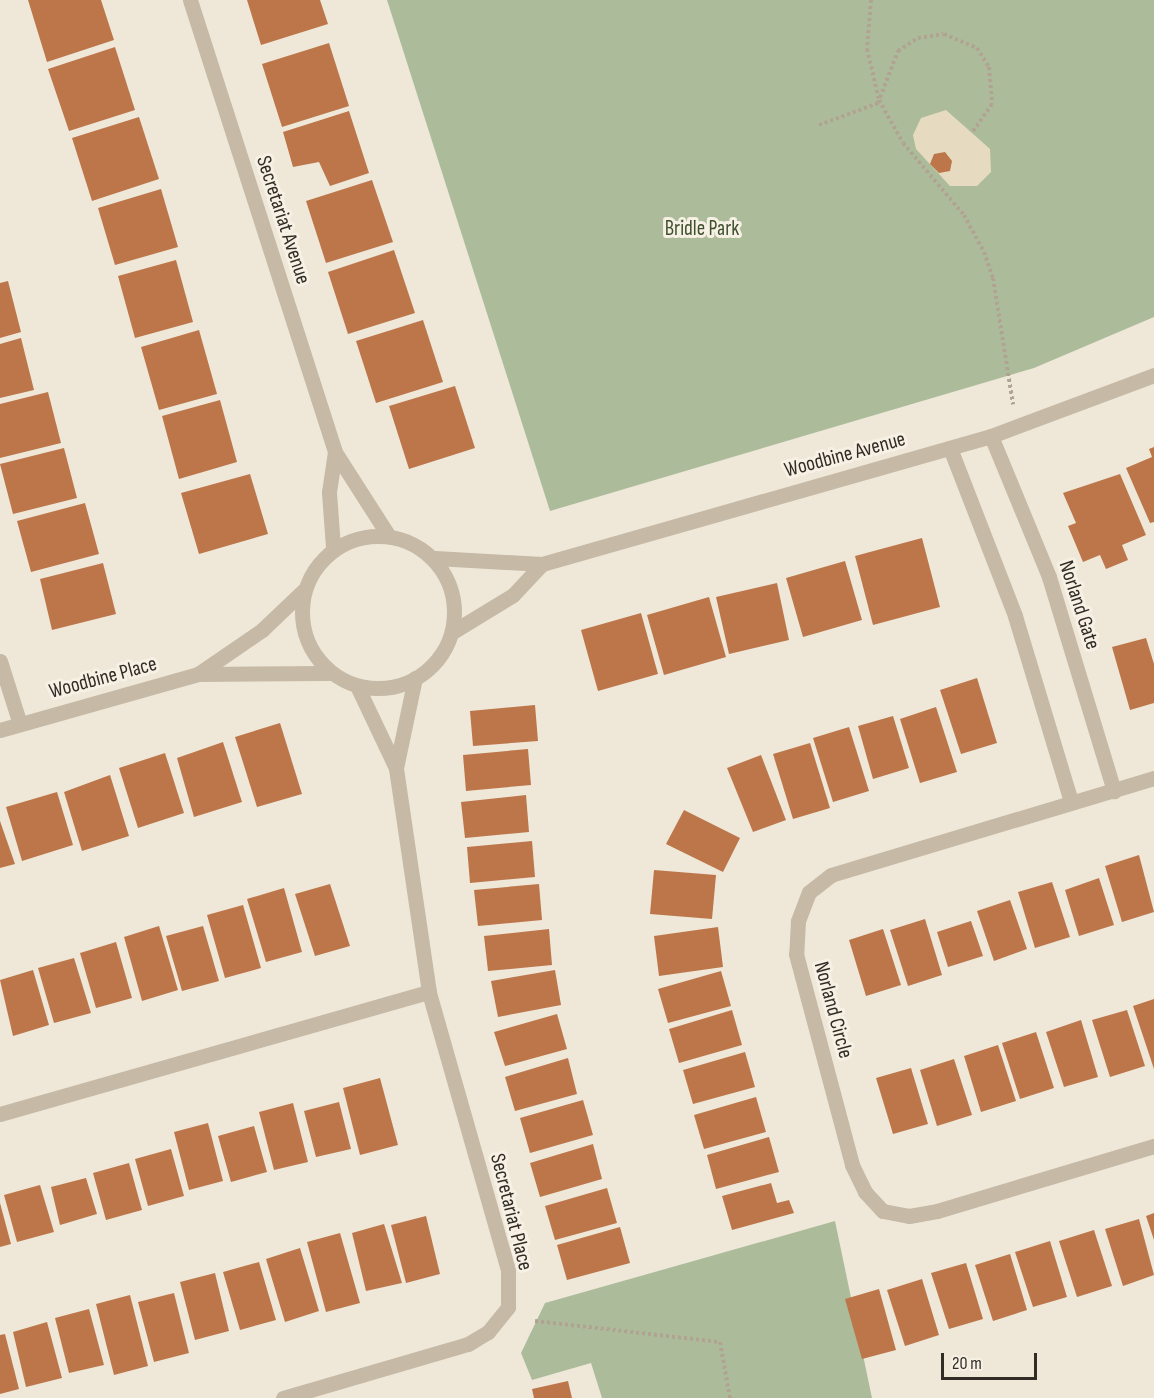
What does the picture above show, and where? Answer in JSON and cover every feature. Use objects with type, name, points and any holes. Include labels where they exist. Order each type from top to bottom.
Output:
[{"type":"street","name":"Secretariat Avenue","points":[[190,0],[335,452],[388,535]]},
{"type":"street","name":"Woodbine Avenue","points":[[435,558],[542,564],[991,436],[1154,375]]},
{"type":"street","name":"Norland Gate","points":[[991,436],[1049,577],[1114,791]]},
{"type":"street","points":[[950,448],[1015,616],[1071,802]]},
{"type":"street","name":"Secretariat Avenue","points":[[333,547],[329,492],[335,452]]},
{"type":"street","points":[[454,631],[450,587],[435,558],[388,535],[333,547],[303,591],[309,643],[328,673],[358,687],[415,678],[435,661],[454,631],[513,595],[542,564]]},
{"type":"street","name":"Woodbine Place","points":[[198,674],[262,630],[303,591]]},
{"type":"street","points":[[0,661],[20,724]]},
{"type":"street","name":"Woodbine Place","points":[[0,730],[198,674],[328,673]]},
{"type":"street","name":"Secretariat Place","points":[[396,768],[415,678]]},
{"type":"street","name":"Secretariat Place","points":[[283,1398],[468,1344],[488,1332],[508,1307],[508,1270],[429,992],[396,768],[358,687]]},
{"type":"street","name":"Norland Circle","points":[[1154,778],[831,875],[809,892],[798,921],[796,954],[852,1165],[865,1192],[883,1211],[909,1216],[937,1211],[1154,1146]]},
{"type":"street","points":[[0,1114],[429,992]]},
{"type":"path","points":[[871,0],[867,49],[879,100],[903,143],[964,214],[984,252],[997,296],[1008,387]]},
{"type":"path","points":[[819,125],[868,109],[879,100],[898,51],[918,38],[957,37],[984,56],[993,78],[992,104],[973,131]]},
{"type":"path","points":[[535,1321],[720,1342],[730,1398]]},
{"type":"green space","name":"Bridle Park","points":[[387,0],[1154,0],[1154,317],[1034,368],[550,511]]},
{"type":"green space","points":[[835,1221],[872,1398],[602,1398],[591,1363],[532,1380],[521,1353],[545,1303]]},
{"type":"shaded area","points":[[946,110],[990,149],[991,172],[977,186],[950,186],[916,149],[913,135],[921,118]]},
{"type":"building","points":[[28,0],[101,0],[114,40],[47,62]]},
{"type":"building","points":[[247,0],[320,0],[328,24],[261,45]]},
{"type":"building","points":[[329,43],[349,106],[282,127],[262,64]]},
{"type":"building","points":[[115,47],[135,110],[69,131],[48,69]]},
{"type":"building","points":[[349,111],[369,173],[330,186],[319,162],[293,167],[283,132]]},
{"type":"building","points":[[139,117],[159,179],[92,201],[72,138]]},
{"type":"building","points":[[945,152],[952,161],[950,171],[939,173],[930,164],[934,154]]},
{"type":"building","points":[[372,180],[393,242],[326,263],[306,201]]},
{"type":"building","points":[[161,189],[178,247],[115,265],[98,208]]},
{"type":"building","points":[[394,250],[415,313],[348,334],[328,272]]},
{"type":"building","points":[[176,260],[193,322],[135,338],[118,276]]},
{"type":"building","points":[[8,281],[21,332],[0,338],[0,283]]},
{"type":"building","points":[[423,320],[443,382],[376,403],[356,341]]},
{"type":"building","points":[[199,330],[217,394],[159,410],[141,347]]},
{"type":"building","points":[[21,338],[34,390],[0,398],[0,344]]},
{"type":"building","points":[[455,386],[475,448],[409,469],[389,406]]},
{"type":"building","points":[[48,392],[61,443],[0,458],[0,404]]},
{"type":"building","points":[[220,400],[237,462],[179,479],[162,416]]},
{"type":"building","points":[[1154,447],[1154,522],[1150,523],[1126,468],[1152,457],[1149,449]]},
{"type":"building","points":[[64,448],[77,498],[13,514],[0,464]]},
{"type":"building","points":[[250,474],[268,534],[199,554],[181,493]]},
{"type":"building","points":[[1120,474],[1146,535],[1122,545],[1128,560],[1106,569],[1100,555],[1083,562],[1068,526],[1076,523],[1063,493]]},
{"type":"building","points":[[85,503],[99,554],[31,572],[17,521]]},
{"type":"building","points":[[922,538],[940,607],[873,625],[855,556]]},
{"type":"building","points":[[845,561],[862,620],[803,637],[786,578]]},
{"type":"building","points":[[103,563],[116,614],[52,630],[40,579]]},
{"type":"building","points":[[777,583],[789,640],[729,654],[716,597]]},
{"type":"building","points":[[709,597],[726,657],[664,675],[647,615]]},
{"type":"building","points":[[641,613],[658,674],[598,691],[581,630]]},
{"type":"building","points":[[1146,638],[1154,664],[1154,703],[1130,710],[1112,647]]},
{"type":"building","points":[[977,678],[997,743],[961,754],[940,690]]},
{"type":"building","points":[[535,705],[538,741],[473,746],[470,711]]},
{"type":"building","points":[[936,707],[957,772],[920,783],[900,719]]},
{"type":"building","points":[[893,716],[909,768],[873,779],[858,726]]},
{"type":"building","points":[[280,723],[302,794],[257,807],[235,737]]},
{"type":"building","points":[[849,727],[869,791],[833,802],[813,738]]},
{"type":"building","points":[[223,742],[242,802],[194,817],[177,758]]},
{"type":"building","points":[[810,743],[830,808],[793,819],[773,754]]},
{"type":"building","points":[[528,749],[531,785],[466,791],[463,755]]},
{"type":"building","points":[[165,753],[184,813],[138,828],[119,768]]},
{"type":"building","points":[[761,755],[786,820],[753,832],[727,768]]},
{"type":"building","points":[[110,775],[129,836],[82,851],[64,792]]},
{"type":"building","points":[[57,792],[73,845],[22,861],[6,807]]},
{"type":"building","points":[[526,795],[529,832],[465,838],[461,802]]},
{"type":"building","points":[[684,810],[740,838],[723,872],[666,844]]},
{"type":"building","points":[[0,821],[15,864],[0,868]]},
{"type":"building","points":[[532,841],[535,877],[470,883],[467,847]]},
{"type":"building","points":[[1139,855],[1154,912],[1122,922],[1105,866]]},
{"type":"building","points":[[654,870],[716,875],[712,919],[650,914]]},
{"type":"building","points":[[1099,878],[1114,925],[1079,936],[1065,890]]},
{"type":"building","points":[[1052,882],[1070,937],[1035,948],[1018,892]]},
{"type":"building","points":[[330,884],[350,946],[315,956],[295,894]]},
{"type":"building","points":[[539,884],[542,920],[478,926],[474,890]]},
{"type":"building","points":[[284,888],[302,952],[266,962],[247,899]]},
{"type":"building","points":[[1010,900],[1027,949],[994,961],[977,911]]},
{"type":"building","points":[[243,905],[261,968],[225,978],[207,915]]},
{"type":"building","points":[[925,919],[942,975],[908,986],[890,930]]},
{"type":"building","points":[[971,921],[983,956],[948,967],[937,932]]},
{"type":"building","points":[[159,926],[178,990],[142,1001],[124,937]]},
{"type":"building","points":[[203,926],[219,981],[182,991],[166,936]]},
{"type":"building","points":[[718,927],[723,967],[659,976],[654,936]]},
{"type":"building","points":[[549,929],[552,965],[488,971],[484,936]]},
{"type":"building","points":[[883,929],[901,985],[866,996],[849,940]]},
{"type":"building","points":[[116,942],[132,998],[96,1008],[80,953]]},
{"type":"building","points":[[74,958],[91,1013],[54,1023],[38,968]]},
{"type":"building","points":[[33,970],[49,1025],[13,1036],[0,980]]},
{"type":"building","points":[[555,970],[561,1005],[498,1017],[491,981]]},
{"type":"building","points":[[721,971],[731,1006],[668,1023],[658,989]]},
{"type":"building","points":[[1154,999],[1154,1069],[1133,1006]]},
{"type":"building","points":[[732,1010],[742,1045],[679,1063],[669,1029]]},
{"type":"building","points":[[1127,1010],[1145,1066],[1110,1077],[1092,1020]]},
{"type":"building","points":[[557,1014],[567,1049],[505,1066],[494,1032]]},
{"type":"building","points":[[1081,1020],[1098,1077],[1064,1087],[1046,1032]]},
{"type":"building","points":[[1036,1032],[1054,1088],[1020,1099],[1002,1043]]},
{"type":"building","points":[[998,1045],[1016,1101],[981,1112],[964,1056]]},
{"type":"building","points":[[745,1052],[755,1087],[693,1104],[683,1070]]},
{"type":"building","points":[[568,1058],[577,1094],[515,1111],[505,1077]]},
{"type":"building","points":[[954,1059],[972,1115],[937,1126],[920,1070]]},
{"type":"building","points":[[911,1068],[928,1124],[893,1134],[876,1078]]},
{"type":"building","points":[[380,1078],[398,1145],[360,1155],[343,1088]]},
{"type":"building","points":[[756,1097],[766,1132],[704,1149],[694,1115]]},
{"type":"building","points":[[583,1100],[593,1135],[530,1153],[520,1118]]},
{"type":"building","points":[[339,1102],[351,1149],[316,1157],[304,1111]]},
{"type":"building","points":[[293,1103],[308,1162],[274,1170],[259,1112]]},
{"type":"building","points":[[208,1123],[223,1181],[189,1190],[174,1132]]},
{"type":"building","points":[[254,1126],[267,1172],[231,1182],[218,1136]]},
{"type":"building","points":[[769,1137],[779,1172],[716,1189],[707,1155]]},
{"type":"building","points":[[593,1144],[602,1179],[540,1197],[530,1163]]},
{"type":"building","points":[[171,1149],[184,1196],[148,1206],[135,1159]]},
{"type":"building","points":[[129,1163],[142,1210],[106,1220],[93,1173]]},
{"type":"building","points":[[86,1178],[97,1214],[60,1225],[51,1187]]},
{"type":"building","points":[[771,1183],[777,1203],[789,1200],[794,1213],[732,1230],[722,1196]]},
{"type":"building","points":[[40,1185],[54,1232],[17,1242],[4,1195]]},
{"type":"building","points":[[607,1188],[617,1223],[555,1240],[545,1206]]},
{"type":"building","points":[[0,1203],[11,1244],[0,1247]]},
{"type":"building","points":[[1154,1213],[1154,1240],[1146,1216]]},
{"type":"building","points":[[426,1216],[440,1274],[406,1283],[391,1225]]},
{"type":"building","points":[[1139,1219],[1154,1275],[1123,1286],[1105,1229]]},
{"type":"building","points":[[384,1224],[402,1283],[366,1291],[352,1233]]},
{"type":"building","points":[[620,1227],[630,1263],[567,1280],[557,1245]]},
{"type":"building","points":[[1094,1230],[1112,1286],[1077,1297],[1059,1241]]},
{"type":"building","points":[[340,1233],[360,1303],[326,1312],[307,1242]]},
{"type":"building","points":[[1050,1241],[1067,1297],[1033,1307],[1015,1252]]},
{"type":"building","points":[[300,1248],[319,1311],[285,1322],[266,1259]]},
{"type":"building","points":[[1010,1254],[1027,1310],[993,1321],[975,1265]]},
{"type":"building","points":[[259,1262],[276,1320],[240,1330],[223,1272]]},
{"type":"building","points":[[966,1263],[983,1319],[949,1329],[931,1273]]},
{"type":"building","points":[[215,1273],[229,1331],[195,1340],[180,1282]]},
{"type":"building","points":[[922,1279],[939,1335],[905,1346],[887,1290]]},
{"type":"building","points":[[879,1289],[896,1350],[862,1359],[845,1299]]},
{"type":"building","points":[[174,1293],[189,1353],[154,1362],[138,1302]]},
{"type":"building","points":[[130,1295],[148,1366],[114,1375],[96,1304]]},
{"type":"building","points":[[89,1309],[104,1365],[69,1373],[55,1318]]},
{"type":"building","points":[[47,1322],[62,1378],[26,1387],[13,1332]]},
{"type":"building","points":[[5,1334],[19,1389],[0,1394],[0,1335]]},
{"type":"building","points":[[568,1381],[572,1398],[534,1398],[532,1389]]}]
